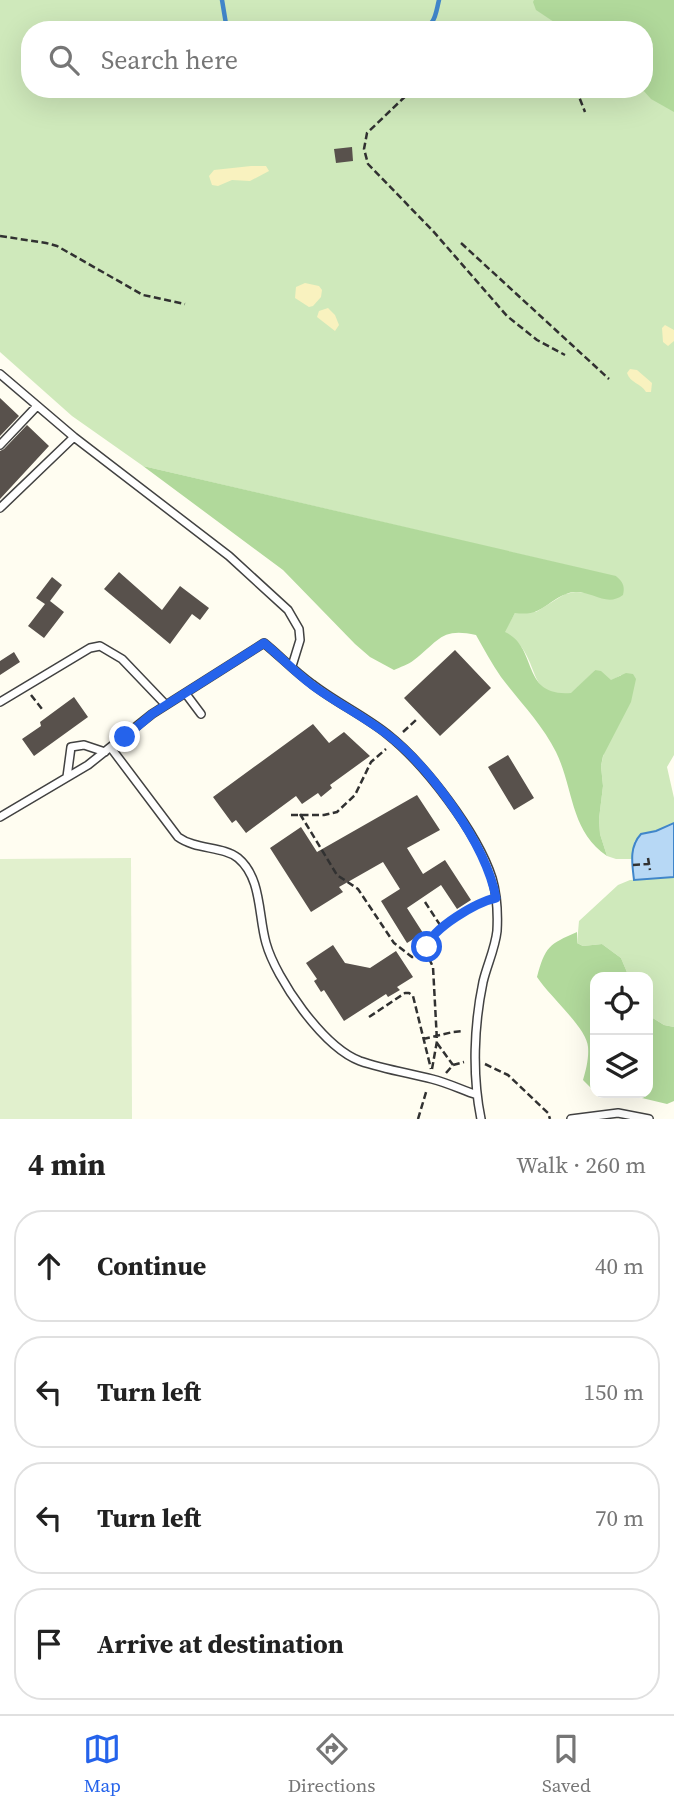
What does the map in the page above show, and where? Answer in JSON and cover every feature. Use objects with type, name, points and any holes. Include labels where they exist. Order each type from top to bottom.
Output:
[{"type":"lane","points":[[0,374],[74,437],[229,556],[288,610],[299,629],[300,640],[292,666]]},
{"type":"lane","points":[[0,446],[37,406]]},
{"type":"lane","points":[[0,508],[74,437]]},
{"type":"lane","points":[[0,817],[108,750],[152,714],[264,643],[312,685],[394,740],[433,781],[466,827],[492,878],[496,898],[496,935],[484,981],[477,1033],[477,1096],[481,1119]]},
{"type":"lane","points":[[0,702],[90,648],[100,646],[122,659],[166,705]]},
{"type":"lane","points":[[186,694],[201,714]]},
{"type":"lane","points":[[67,777],[71,747],[84,745],[108,750],[178,837],[194,845],[232,855],[247,869],[256,890],[272,962],[307,1014],[336,1045],[358,1060],[442,1082],[477,1096]]},
{"type":"lane","points":[[571,1119],[618,1113],[649,1119]]},
{"type":"path","points":[[404,98],[367,133],[364,149],[368,164],[433,231],[507,316],[537,340],[565,355]]},
{"type":"path","points":[[580,98],[585,111]]},
{"type":"path","points":[[0,236],[57,246],[144,295],[185,304]]},
{"type":"path","points":[[461,243],[609,379]]},
{"type":"path","points":[[25,686],[42,709]]},
{"type":"path","points":[[291,815],[324,816],[337,812],[355,795],[371,762],[416,720]]},
{"type":"path","points":[[300,814],[337,875],[358,889],[398,948],[412,957],[427,956]]},
{"type":"path","points":[[648,858],[650,870]]},
{"type":"path","points":[[633,865],[649,864]]},
{"type":"path","points":[[369,1017],[409,993],[415,1003],[432,1072],[437,1043],[433,967],[427,956],[429,942],[442,928],[483,901],[496,898]]},
{"type":"path","points":[[425,902],[442,928]]},
{"type":"path","points":[[423,1039],[459,1031],[477,1033]]},
{"type":"path","points":[[437,1043],[453,1065]]},
{"type":"path","points":[[442,1082],[453,1065],[463,1062],[490,1065],[508,1075],[548,1113],[550,1119]]},
{"type":"path","points":[[418,1119],[430,1079]]},
{"type":"green space","points":[[0,0],[674,0],[674,755],[667,767],[674,798],[674,823],[641,834],[634,842],[632,859],[607,856],[600,834],[599,819],[603,786],[601,766],[621,675],[611,681],[595,670],[571,694],[548,691],[541,686],[525,652],[504,632],[515,613],[536,612],[565,594],[586,593],[617,577],[143,466],[72,416],[0,352]]},
{"type":"green space","points":[[674,0],[674,112],[650,98],[653,98],[653,21],[552,21],[536,10],[533,2]]},
{"type":"green space","points":[[143,466],[616,576],[622,582],[623,595],[611,600],[576,592],[560,596],[535,612],[515,613],[505,632],[516,639],[537,680],[555,692],[571,693],[595,670],[601,671],[611,680],[626,673],[633,674],[636,679],[631,702],[603,756],[601,766],[603,786],[600,834],[607,856],[595,846],[579,822],[556,752],[501,677],[476,635],[448,634],[412,662],[394,670],[370,657],[355,644],[283,570]]},
{"type":"green space","points":[[131,858],[132,1119],[0,1119],[0,859]]},
{"type":"green space","points":[[674,877],[674,1027],[653,1018],[653,972],[627,972],[621,958],[602,944],[583,946],[577,943],[579,921],[618,885],[630,880]]},
{"type":"green space","points":[[577,932],[577,943],[583,946],[602,944],[621,958],[627,972],[590,972],[590,1087],[583,1080],[588,1055],[586,1039],[537,977],[546,953],[560,940]]},
{"type":"green space","points":[[653,1018],[674,1027],[674,1101],[667,1104],[642,1098],[653,1098]]},
{"type":"sand","points":[[266,166],[269,171],[250,181],[232,180],[218,186],[212,185],[209,176],[214,170]]},
{"type":"sand","points":[[305,283],[319,286],[322,290],[321,297],[313,306],[309,307],[295,298],[296,287]]},
{"type":"sand","points":[[328,308],[339,325],[335,331],[317,317],[319,311]]},
{"type":"sand","points":[[665,325],[674,330],[674,341],[668,346],[663,342],[662,328]]},
{"type":"sand","points":[[630,369],[637,370],[652,383],[651,392],[646,392],[631,379],[627,373]]},
{"type":"water","points":[[674,823],[674,877],[634,880],[632,856],[637,839],[641,834]]},
{"type":"building","points":[[352,147],[353,161],[336,163],[334,149]]},
{"type":"building","points":[[0,398],[19,416],[0,436]]},
{"type":"building","points":[[27,425],[49,446],[0,499],[0,451]]},
{"type":"building","points":[[119,572],[162,610],[180,586],[209,608],[200,620],[192,614],[170,644],[104,589]]},
{"type":"building","points":[[52,577],[62,585],[50,601],[64,612],[44,638],[28,626],[45,604],[36,598]]},
{"type":"building","points":[[455,650],[491,688],[440,736],[404,698]]},
{"type":"building","points":[[14,652],[20,662],[0,675],[0,661]]},
{"type":"building","points":[[74,697],[88,717],[34,756],[22,739]]},
{"type":"building","points":[[313,724],[329,743],[344,732],[370,756],[330,785],[332,788],[321,797],[318,793],[302,804],[296,796],[246,833],[236,820],[232,823],[213,797]]},
{"type":"building","points":[[508,755],[534,798],[514,810],[488,767]]},
{"type":"building","points":[[417,795],[440,830],[407,848],[423,874],[445,860],[471,900],[457,909],[441,885],[407,908],[423,933],[407,943],[381,901],[400,889],[383,862],[339,887],[343,892],[311,912],[270,848],[301,827],[317,852]]},
{"type":"building","points":[[333,945],[345,963],[370,968],[396,951],[413,977],[397,987],[400,990],[388,997],[386,994],[344,1021],[324,990],[321,992],[314,981],[317,979],[306,963]]},
{"type":"waterway","points":[[222,0],[226,21]]},
{"type":"waterway","points":[[433,21],[439,0]]},
{"type":"route","points":[[125,737],[152,714],[264,643],[312,685],[341,702],[399,744],[433,781],[476,844],[492,878],[496,898],[483,901],[449,923],[435,933],[427,947]]}]
